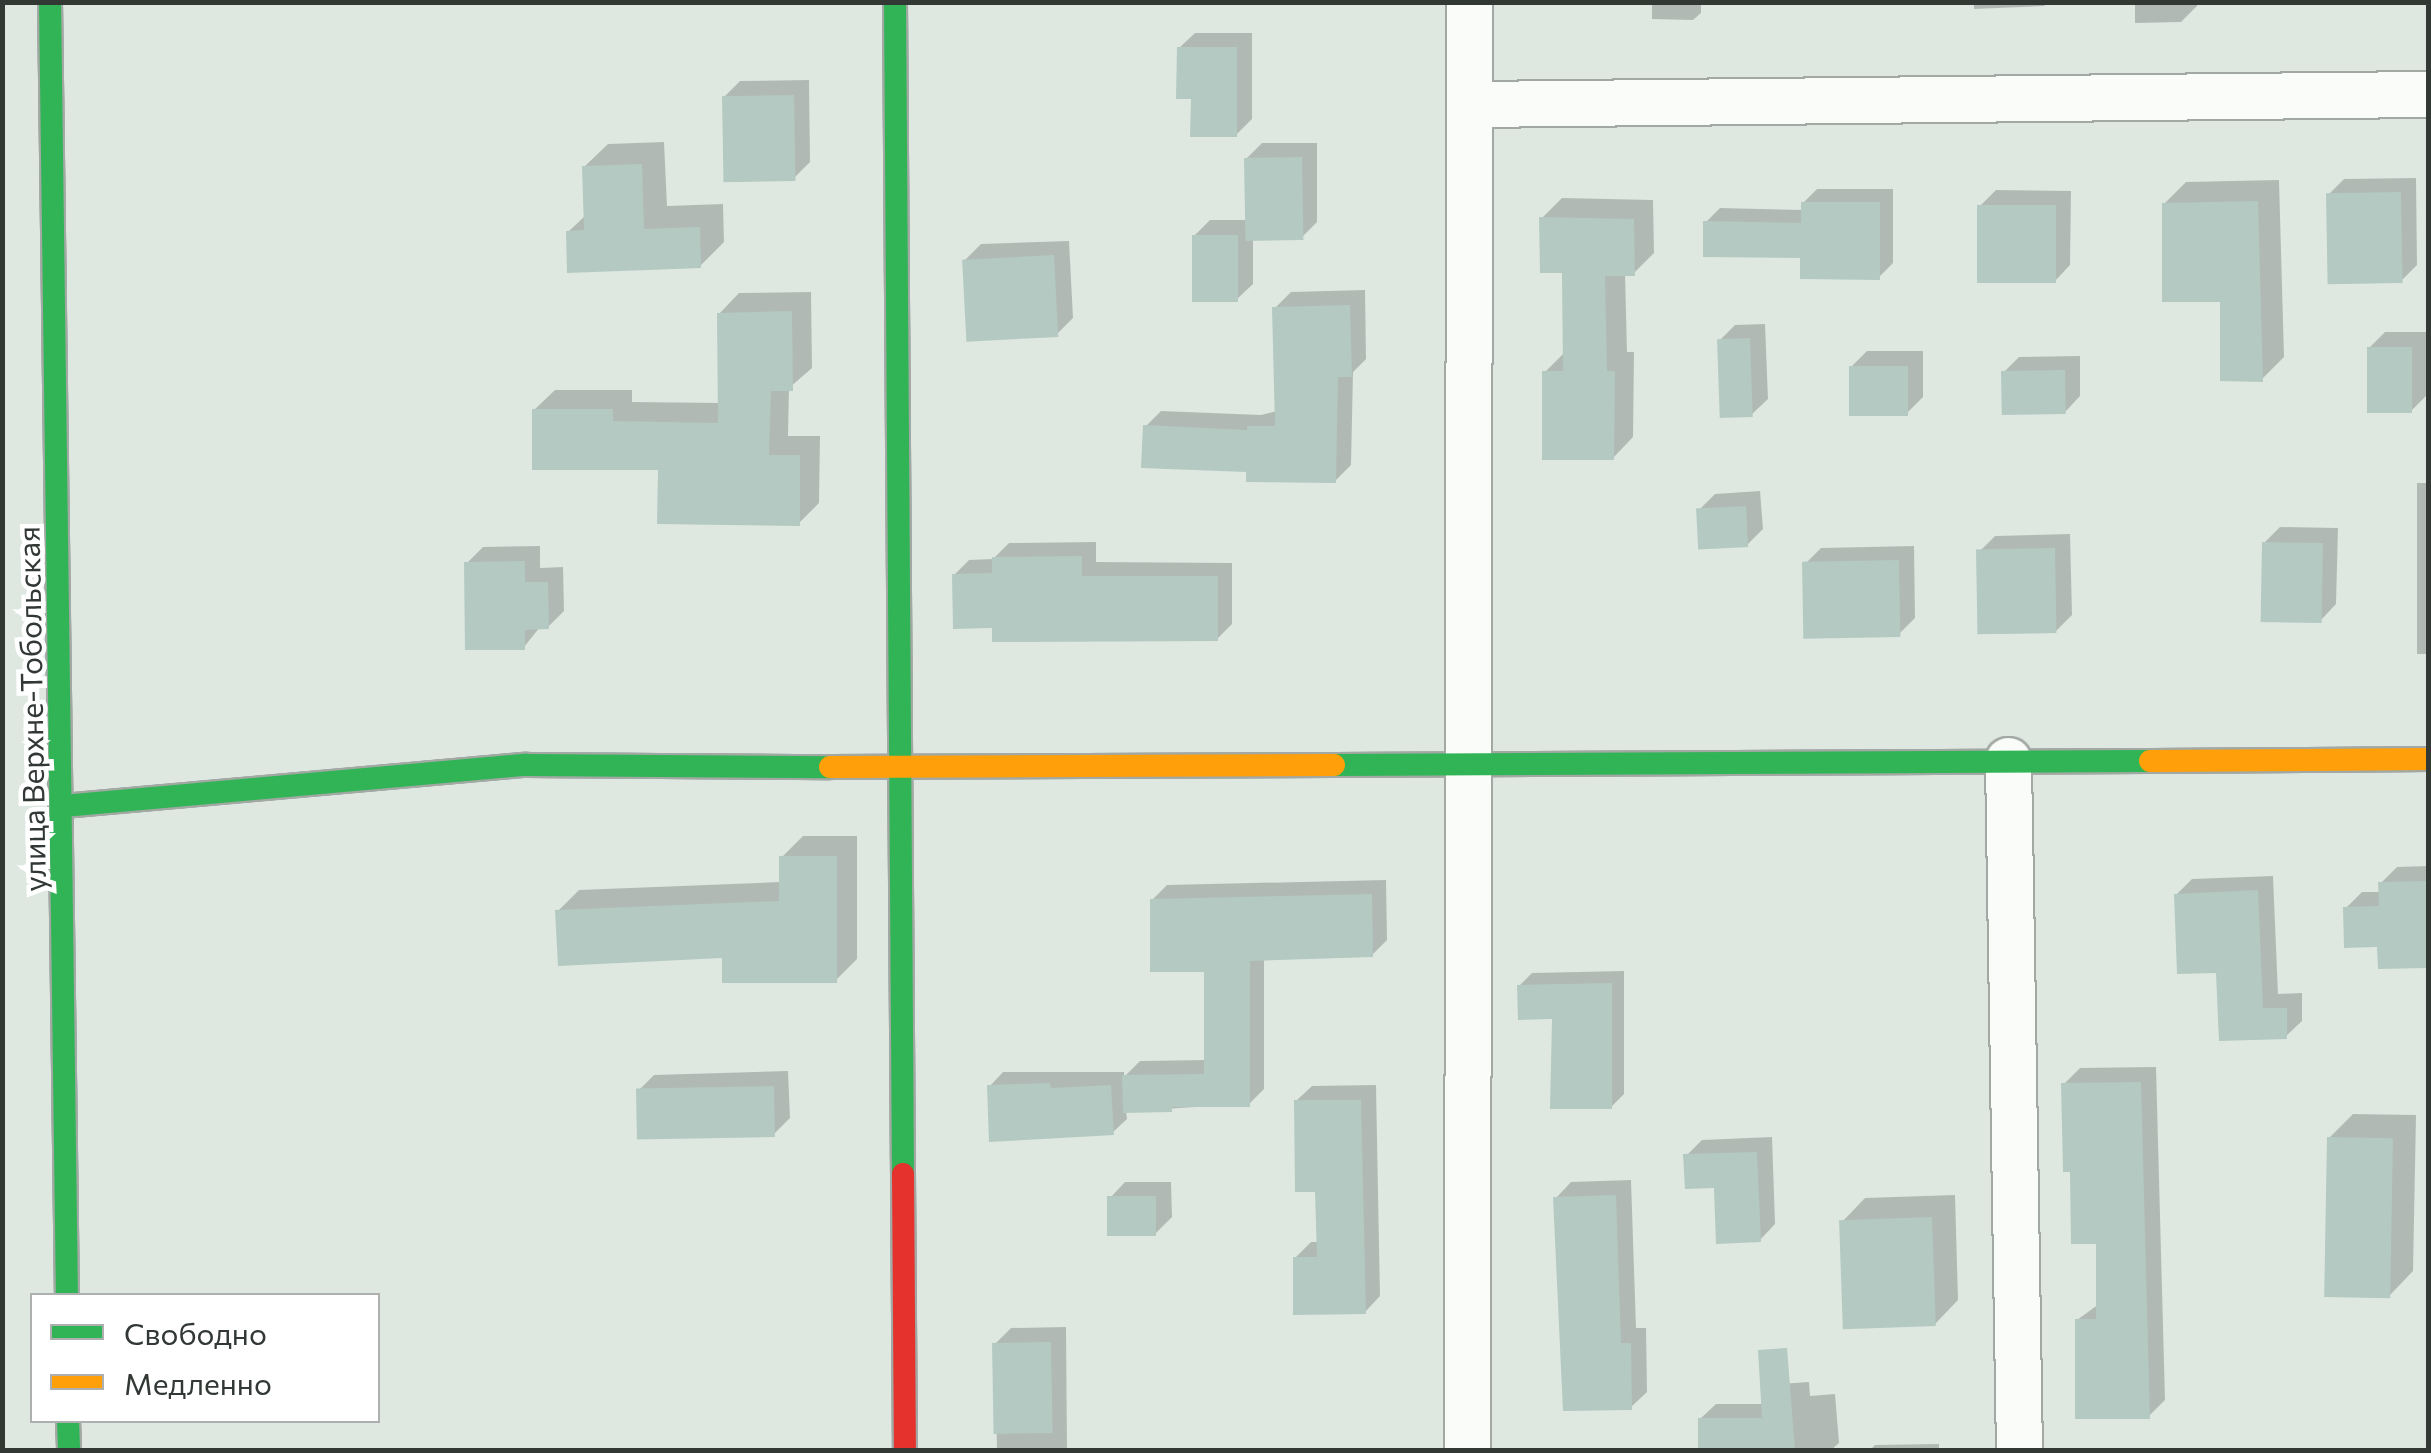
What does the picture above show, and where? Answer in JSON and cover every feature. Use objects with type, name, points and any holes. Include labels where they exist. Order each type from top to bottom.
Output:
[{"type":"street","name":"улица Верхне-Тобольская","points":[[50,2],[67,1293]]},
{"type":"street","points":[[895,2],[905,1450]]},
{"type":"street","points":[[1467,1450],[1471,104],[1468,2]]},
{"type":"street","points":[[1471,104],[2428,94]]},
{"type":"street","points":[[63,806],[524,765],[1467,766],[2428,758]]},
{"type":"street","points":[[2008,760],[2020,1450]]},
{"type":"street","points":[[68,1423],[69,1450]]},
{"type":"building","points":[[1177,47],[1237,47],[1237,137],[1190,137],[1191,99],[1176,99]]},
{"type":"building","points":[[794,95],[796,181],[724,182],[722,96]]},
{"type":"building","points":[[1302,157],[1303,240],[1245,241],[1244,158]]},
{"type":"building","points":[[642,164],[644,229],[700,227],[701,268],[567,273],[566,231],[584,230],[582,166]]},
{"type":"building","points":[[2401,192],[2403,283],[2328,284],[2326,193]]},
{"type":"building","points":[[2258,201],[2263,382],[2220,381],[2220,302],[2162,302],[2162,203]]},
{"type":"building","points":[[1801,202],[1880,202],[1880,280],[1800,279],[1800,258],[1703,257],[1703,221],[1801,223]]},
{"type":"building","points":[[1977,205],[2056,205],[2056,283],[1977,283]]},
{"type":"building","points":[[1539,217],[1634,219],[1635,276],[1605,276],[1607,371],[1615,371],[1614,460],[1542,460],[1542,371],[1563,371],[1562,273],[1540,273]]},
{"type":"building","points":[[1192,235],[1238,235],[1238,302],[1192,302]]},
{"type":"building","points":[[1054,255],[1058,337],[966,342],[962,260]]},
{"type":"building","points":[[1350,305],[1352,377],[1338,377],[1336,483],[1246,482],[1246,472],[1141,468],[1143,425],[1247,430],[1247,426],[1275,426],[1272,307]]},
{"type":"building","points":[[792,311],[793,391],[771,391],[769,455],[800,455],[800,526],[657,524],[658,470],[532,470],[532,409],[613,409],[613,421],[718,423],[717,313]]},
{"type":"building","points":[[1750,338],[1753,417],[1720,418],[1717,339]]},
{"type":"building","points":[[2367,347],[2412,347],[2412,413],[2367,413]]},
{"type":"building","points":[[1849,366],[1908,366],[1908,416],[1849,416]]},
{"type":"building","points":[[2065,370],[2066,414],[2002,415],[2001,371]]},
{"type":"building","points":[[1746,506],[1748,547],[1698,550],[1696,509]]},
{"type":"building","points":[[2262,542],[2323,543],[2322,623],[2261,622]]},
{"type":"building","points":[[2055,548],[2056,633],[1977,634],[1976,549]]},
{"type":"building","points":[[1082,556],[1082,576],[1218,576],[1218,641],[992,642],[992,628],[953,629],[952,574],[992,573],[992,557]]},
{"type":"building","points":[[1899,560],[1900,637],[1803,639],[1802,562]]},
{"type":"building","points":[[525,561],[525,582],[548,582],[549,629],[525,630],[525,650],[465,650],[464,562]]},
{"type":"building","points":[[779,856],[837,856],[837,983],[722,983],[722,958],[558,966],[555,910],[779,901]]},
{"type":"building","points":[[2428,881],[2428,968],[2378,969],[2377,947],[2344,948],[2343,907],[2379,906],[2378,882]]},
{"type":"building","points":[[2258,890],[2263,1008],[2287,1008],[2287,1039],[2219,1041],[2216,973],[2177,974],[2174,894]]},
{"type":"building","points":[[1372,894],[1373,957],[1250,961],[1250,1107],[1172,1107],[1172,1112],[1123,1113],[1122,1075],[1204,1074],[1204,972],[1150,972],[1150,899]]},
{"type":"building","points":[[1612,983],[1612,1109],[1550,1109],[1552,1019],[1518,1020],[1517,985]]},
{"type":"building","points":[[2141,1082],[2150,1419],[2075,1419],[2075,1319],[2096,1319],[2096,1244],[2071,1244],[2070,1172],[2063,1172],[2061,1083]]},
{"type":"building","points":[[1050,1083],[1051,1088],[1111,1085],[1114,1135],[989,1142],[987,1085]]},
{"type":"building","points":[[774,1086],[775,1137],[637,1139],[636,1088]]},
{"type":"building","points":[[1294,1100],[1361,1100],[1366,1314],[1293,1315],[1293,1257],[1317,1257],[1315,1192],[1295,1192]]},
{"type":"building","points":[[2327,1137],[2393,1138],[2390,1298],[2324,1297]]},
{"type":"building","points":[[1757,1152],[1761,1242],[1716,1244],[1714,1188],[1685,1189],[1683,1154]]},
{"type":"building","points":[[1616,1195],[1621,1343],[1631,1343],[1632,1410],[1563,1411],[1553,1197]]},
{"type":"building","points":[[1107,1196],[1156,1196],[1156,1236],[1107,1236]]},
{"type":"building","points":[[1932,1217],[1936,1326],[1843,1329],[1839,1220]]},
{"type":"building","points":[[1051,1342],[1053,1433],[994,1434],[992,1343]]},
{"type":"building","points":[[1787,1348],[1795,1450],[1698,1450],[1698,1418],[1762,1418],[1758,1350]]},
{"type":"traffic: fast","points":[[50,2],[67,1293]]},
{"type":"traffic: fast","points":[[895,2],[903,1174]]},
{"type":"traffic: fast","points":[[1334,765],[2150,761]]},
{"type":"traffic: fast","points":[[63,806],[525,765],[830,767]]},
{"type":"traffic: fast","points":[[68,1423],[69,1450]]},
{"type":"traffic: slow","points":[[2150,761],[2428,759]]},
{"type":"traffic: slow","points":[[830,767],[1334,765]]},
{"type":"traffic: jam","points":[[903,1174],[905,1450]]}]
